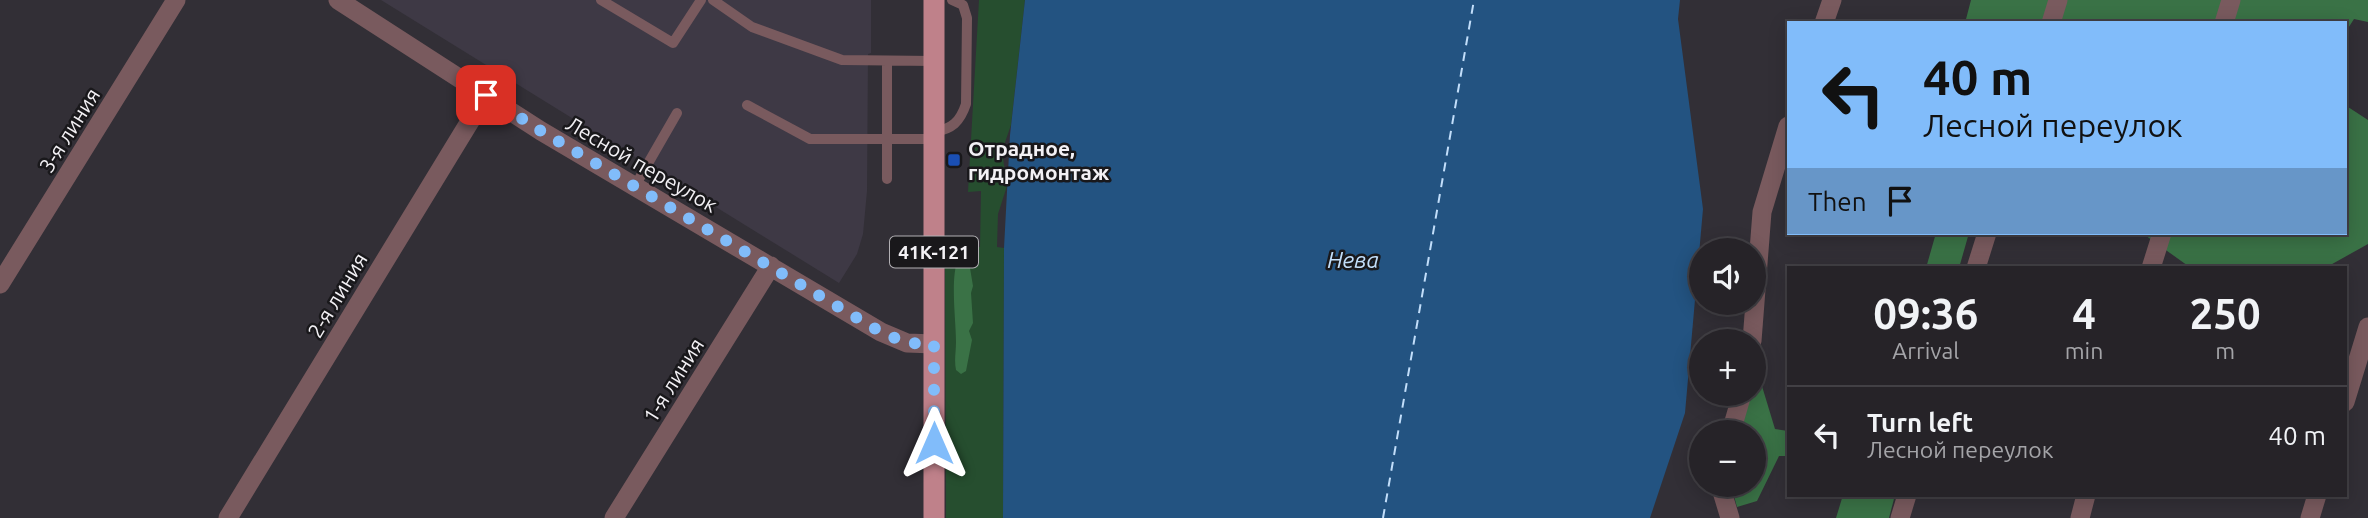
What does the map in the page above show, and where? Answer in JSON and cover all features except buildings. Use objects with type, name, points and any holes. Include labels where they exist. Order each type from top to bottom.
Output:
[{"type":"main road","name":"41К-121","points":[[934,0],[934,518]]},
{"type":"street","name":"3-я линия","points":[[0,284],[176,0]]},
{"type":"street","name":"Лесной переулок","points":[[338,0],[541,131],[881,332],[907,343],[934,344]]},
{"type":"street","points":[[1825,21],[1832,0]]},
{"type":"street","points":[[2052,21],[2058,0]]},
{"type":"street","points":[[2225,21],[2231,0]]},
{"type":"street","name":"2-я линия","points":[[228,518],[486,95]]},
{"type":"street","points":[[1753,329],[1762,212],[1787,129]]},
{"type":"street","points":[[1977,266],[1986,235]]},
{"type":"street","points":[[2152,266],[2161,235]]},
{"type":"street","name":"1-я линия","points":[[614,518],[771,266]]},
{"type":"street","points":[[2347,395],[2368,327]]},
{"type":"street","points":[[1724,497],[1730,518]]},
{"type":"street","points":[[1900,518],[1906,497]]},
{"type":"street","points":[[2080,518],[2085,497]]},
{"type":"street","points":[[2310,518],[2316,497]]},
{"type":"lane","points":[[601,0],[673,43],[701,0]]},
{"type":"lane","points":[[713,0],[752,27],[842,60],[934,61]]},
{"type":"lane","points":[[747,104],[810,139],[888,140],[934,135],[950,129],[962,116],[966,104],[967,18],[963,5],[952,0]]},
{"type":"lane","points":[[887,61],[887,179]]},
{"type":"lane","points":[[635,186],[677,113]]},
{"type":"shaded area","points":[[381,0],[871,0],[867,191],[863,234],[857,254],[839,283]]},
{"type":"green space","points":[[979,0],[1025,0],[1011,125],[1002,151],[1007,186],[998,214],[997,247],[1004,248],[1003,518],[946,518],[945,262],[947,247],[980,247],[981,191],[968,192]]},
{"type":"green space","points":[[1971,0],[2368,0],[2368,22],[2354,19],[2347,30],[2347,21],[1966,21]]},
{"type":"green space","points":[[2347,106],[2368,120],[2368,244],[2329,266],[2188,266],[2145,235],[2347,235]]},
{"type":"green space","points":[[1935,235],[1968,235],[1960,266],[1927,266]]},
{"type":"green space","points":[[966,251],[972,252],[974,261],[970,268],[973,323],[969,331],[972,340],[966,371],[961,374],[955,366],[954,288],[958,259]]},
{"type":"green space","points":[[1766,399],[1775,429],[1787,431],[1787,456],[1779,456],[1766,483],[1766,420],[1743,420],[1747,406],[1766,406]]},
{"type":"green space","points":[[1734,497],[1759,497],[1757,501],[1737,507]]},
{"type":"green space","points":[[1842,497],[1894,497],[1889,518],[1836,518]]},
{"type":"water","name":"Нева","points":[[1025,0],[1680,0],[1678,19],[1703,209],[1700,238],[1689,238],[1689,315],[1694,315],[1692,329],[1689,329],[1685,413],[1650,518],[1003,518],[1004,248],[1010,135]]},
{"type":"ferry route","points":[[1383,518],[1474,0]]},
{"type":"place","name":"Отрадное, гидромонтаж","points":[[954,160]]},
{"type":"route","points":[[486,95],[541,131],[881,332],[907,343],[934,344],[934,443]]}]
